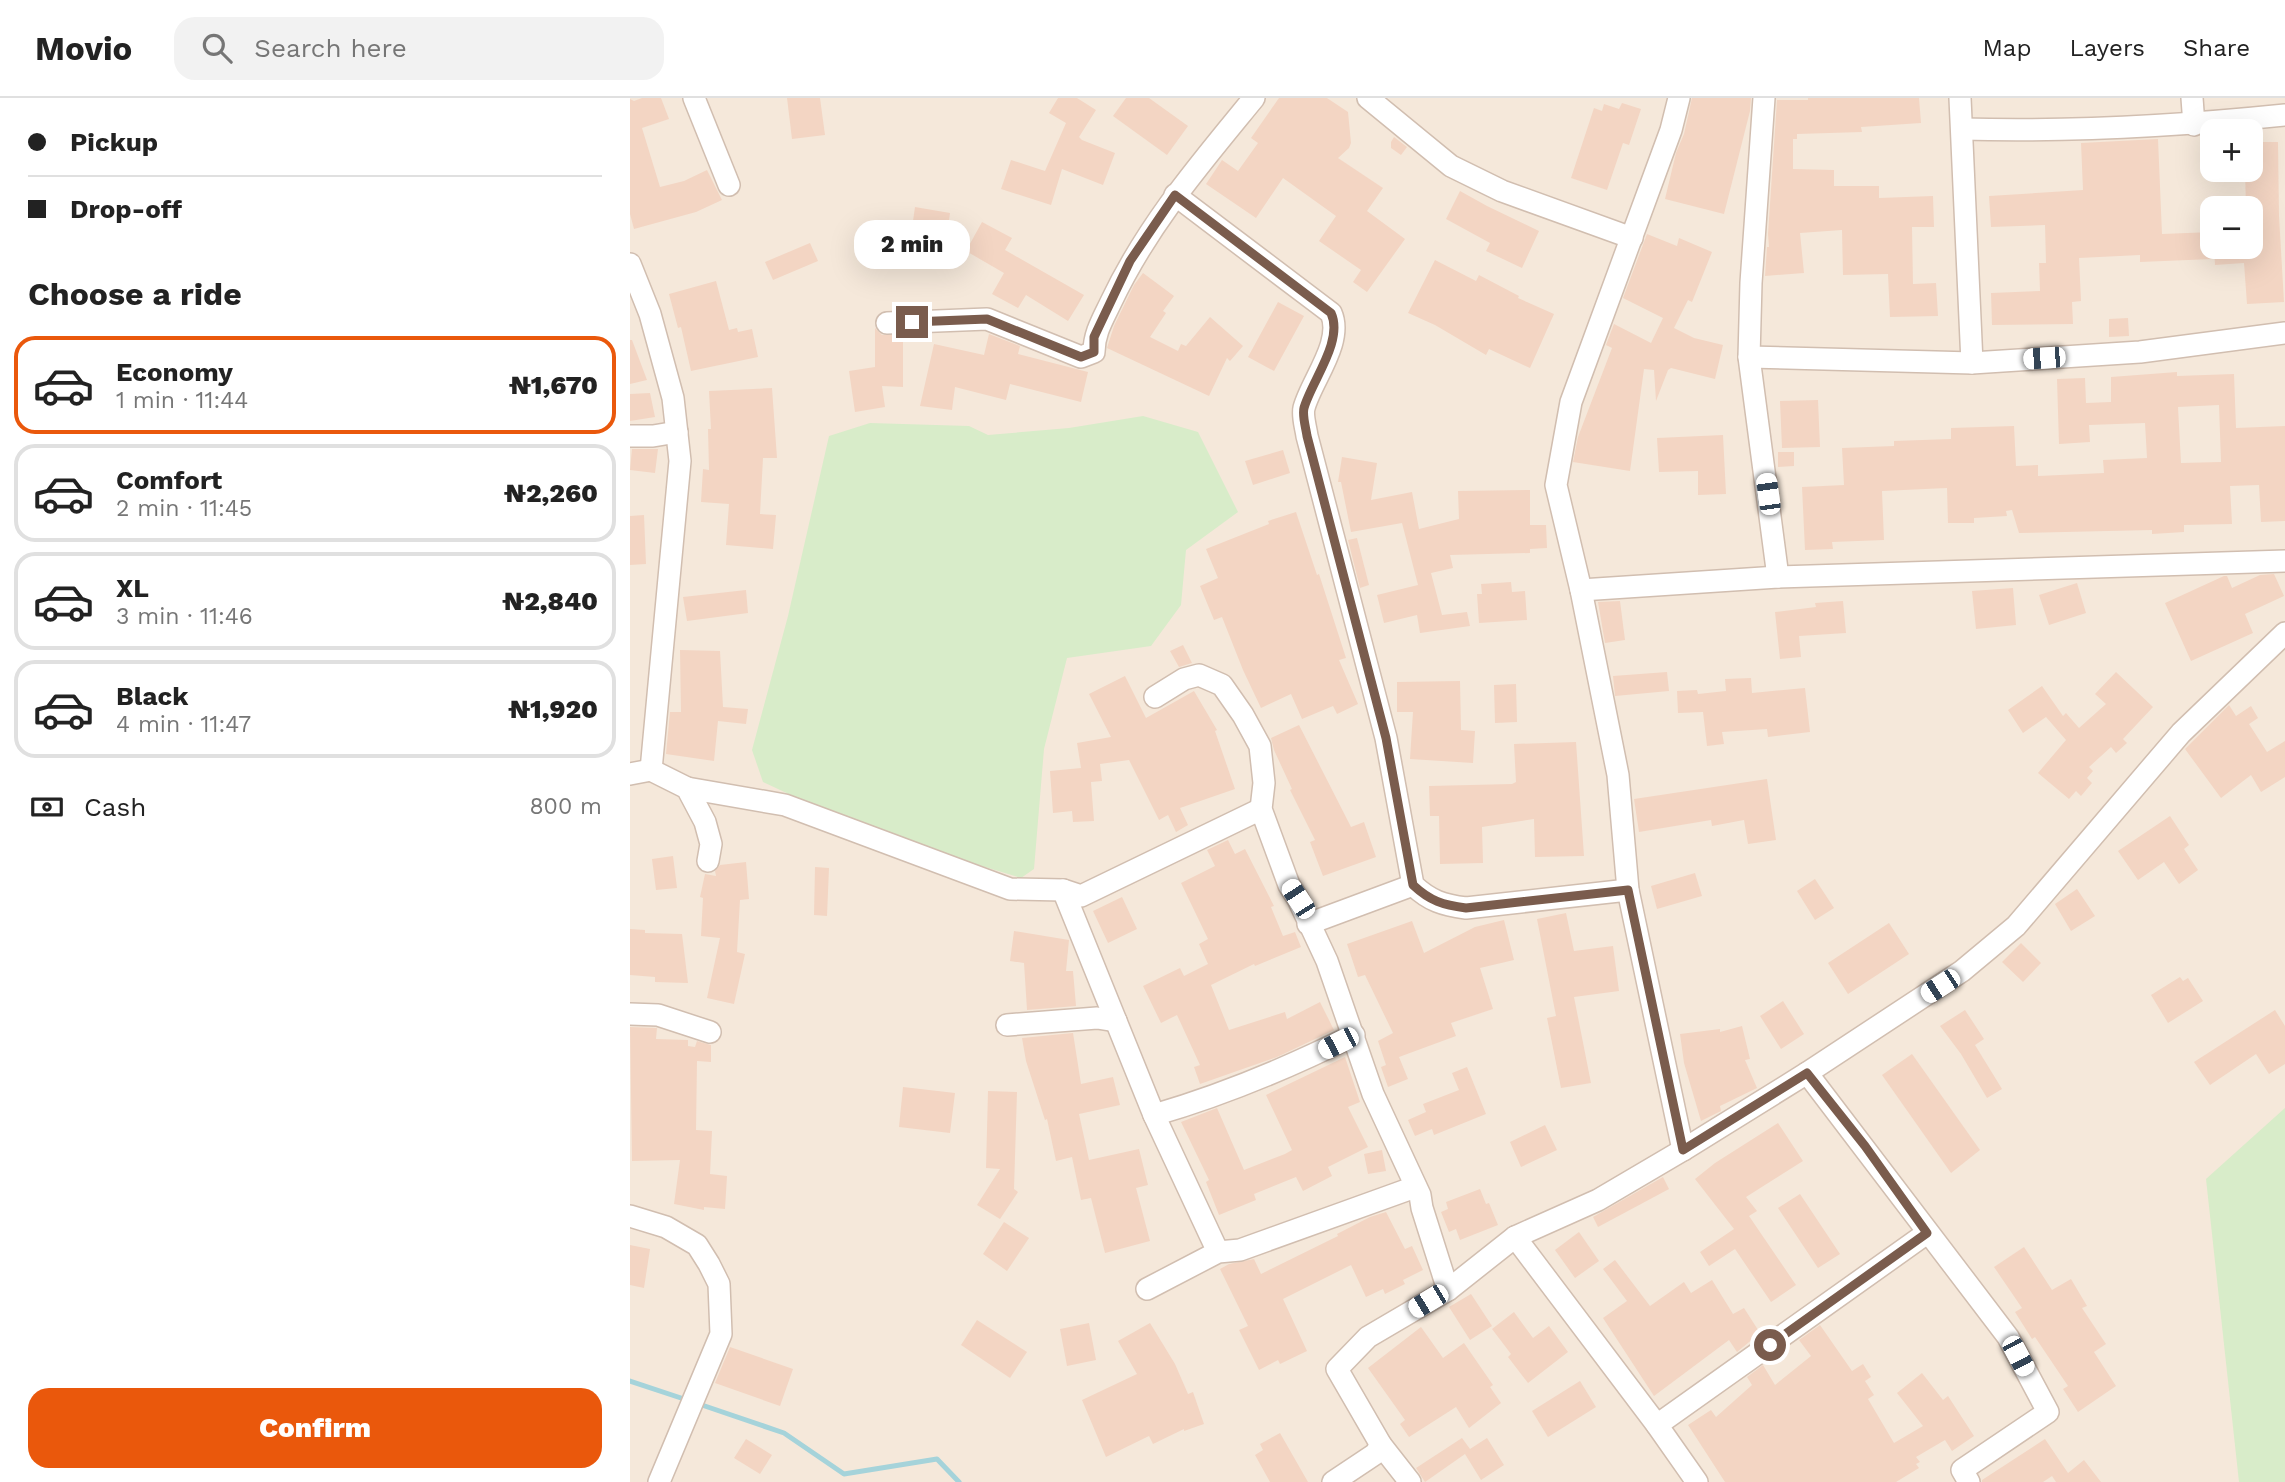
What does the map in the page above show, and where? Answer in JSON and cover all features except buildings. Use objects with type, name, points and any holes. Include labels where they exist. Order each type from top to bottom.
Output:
[{"type":"street","points":[[694,98],[729,185]]},
{"type":"street","points":[[887,323],[987,319],[1081,357],[1094,352],[1094,337],[1130,261],[1175,195],[1254,98]]},
{"type":"street","points":[[1368,98],[1451,166],[1502,191],[1632,238]]},
{"type":"street","points":[[1679,98],[1671,130],[1571,402],[1556,485],[1581,590],[1618,775],[1628,890],[1683,1150]]},
{"type":"street","points":[[1764,98],[1751,283],[1749,357],[1779,577]]},
{"type":"street","points":[[1960,98],[1972,363]]},
{"type":"street","points":[[2192,98],[2194,125]]},
{"type":"street","points":[[1962,129],[2034,131],[2194,125],[2285,115]]},
{"type":"street","points":[[1175,195],[1331,313],[1334,320],[1335,326],[1326,358],[1303,411],[1307,436],[1386,738],[1413,885],[1425,897],[1439,904],[1466,908],[1628,890]]},
{"type":"street","points":[[630,264],[650,314],[673,398],[680,461],[678,495],[640,772],[687,788],[785,806],[1010,889],[1063,890],[1081,896],[1261,809]]},
{"type":"street","points":[[1749,357],[1972,363],[2140,352],[2285,333]]},
{"type":"street","points":[[630,436],[677,432]]},
{"type":"street","points":[[1581,590],[1779,577],[2285,561]]},
{"type":"street","points":[[1410,1482],[1381,1445],[1337,1369],[1368,1337],[1448,1290],[1515,1237],[1598,1200],[1683,1150],[1807,1073],[1962,971],[2016,926],[2181,733],[2285,633]]},
{"type":"street","points":[[1155,696],[1184,678],[1199,675],[1222,685],[1260,746],[1264,783],[1261,809],[1289,885],[1327,961],[1373,1094],[1420,1195],[1448,1290]]},
{"type":"street","points":[[687,788],[705,822],[711,844],[708,861]]},
{"type":"street","points":[[1308,924],[1413,885]]},
{"type":"street","points":[[1063,890],[1154,1115],[1217,1252]]},
{"type":"street","points":[[630,1014],[658,1015],[710,1032]]},
{"type":"street","points":[[1007,1025],[1097,1018],[1116,1021]]},
{"type":"street","points":[[1154,1115],[1211,1097],[1304,1060],[1354,1035]]},
{"type":"street","points":[[1807,1073],[2008,1337],[2048,1412],[1959,1478]]},
{"type":"street","points":[[1147,1289],[1217,1252],[1240,1250],[1415,1187]]},
{"type":"street","points":[[630,1216],[666,1227],[697,1245],[719,1284],[721,1334],[659,1482]]},
{"type":"street","points":[[1657,1425],[1927,1233]]},
{"type":"street","points":[[1515,1237],[1697,1482]]},
{"type":"street","points":[[1333,1482],[1375,1454],[1381,1445]]},
{"type":"shaded area","points":[[630,98],[2285,98],[2285,1482],[630,1482]]},
{"type":"green space","points":[[1143,416],[1198,432],[1238,512],[1186,550],[1181,605],[1151,646],[1067,658],[1044,749],[1034,869],[1021,878],[870,832],[763,782],[752,750],[788,616],[829,436],[870,423],[969,426],[988,435],[1069,428]]},
{"type":"green space","points":[[2285,1108],[2285,1482],[2239,1482],[2206,1179]]},
{"type":"waterway","points":[[630,1381],[687,1400]]},
{"type":"waterway","points":[[696,1403],[784,1433],[844,1474],[937,1459],[959,1482]]},
{"type":"route","points":[[912,322],[987,319],[1081,357],[1094,352],[1094,337],[1130,261],[1175,195],[1331,313],[1335,326],[1326,358],[1303,411],[1307,436],[1386,738],[1413,885],[1425,897],[1439,904],[1466,908],[1628,890],[1683,1150],[1807,1073],[1865,1146],[1927,1233],[1770,1345]]}]
